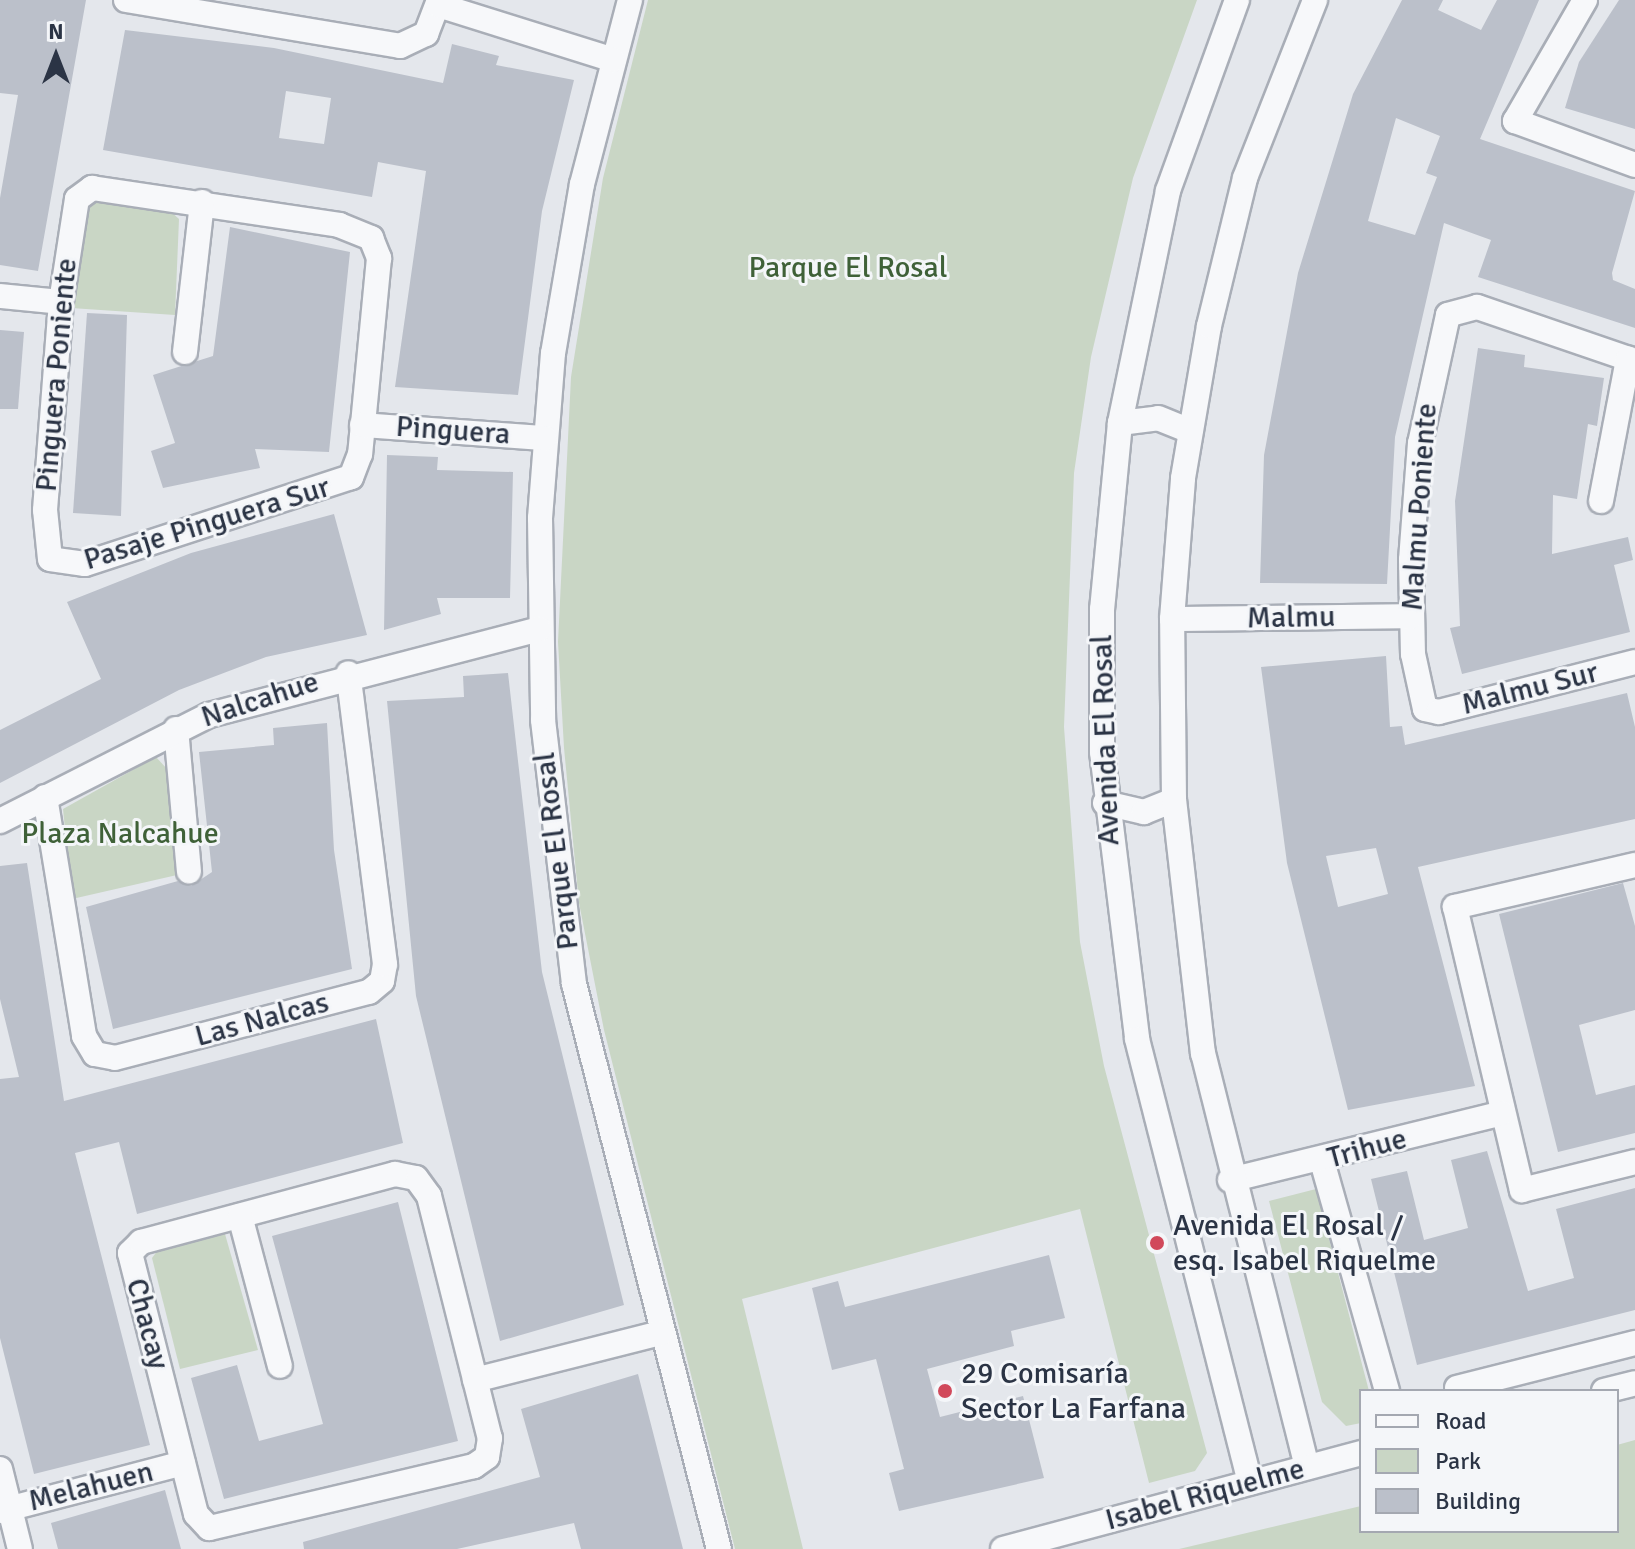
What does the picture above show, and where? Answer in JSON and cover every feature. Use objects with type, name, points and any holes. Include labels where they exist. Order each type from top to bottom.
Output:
[{"type":"street","points":[[126,0],[400,46],[420,41],[439,3],[613,60]]},
{"type":"street","name":"Parque El Rosal","points":[[630,0],[566,264],[545,438],[539,629],[567,941],[661,1333],[719,1549]]},
{"type":"street","name":"Avenida El Rosal","points":[[1237,0],[1168,191],[1120,423],[1102,609],[1105,803],[1147,1085],[1250,1482]]},
{"type":"street","points":[[1307,1467],[1230,1180],[1193,992],[1174,800],[1172,619],[1191,431],[1245,178],[1315,0]]},
{"type":"street","points":[[1585,0],[1515,121],[1635,165]]},
{"type":"street","name":"Pinguera Poniente","points":[[54,562],[46,551],[45,510],[61,302],[77,199],[86,190],[202,202]]},
{"type":"street","points":[[185,352],[202,202],[351,228],[376,245],[362,425]]},
{"type":"street","points":[[0,296],[61,302]]},
{"type":"street","name":"Malmu Poniente","points":[[1425,709],[1411,616],[1420,443],[1442,324],[1456,309],[1477,307],[1631,360]]},
{"type":"street","points":[[1601,501],[1631,360]]},
{"type":"street","points":[[1120,423],[1158,418],[1191,431]]},
{"type":"street","name":"Pinguera","points":[[362,425],[545,438]]},
{"type":"street","name":"Pasaje Pinguera Sur","points":[[54,562],[85,564],[339,483],[355,470],[362,425]]},
{"type":"street","name":"Malmu","points":[[1172,619],[1411,616]]},
{"type":"street","name":"Nalcahue","points":[[0,821],[176,729],[348,673],[539,629]]},
{"type":"street","name":"Malmu Sur","points":[[1425,709],[1439,712],[1635,662]]},
{"type":"street","name":"Las Nalcas","points":[[45,797],[84,1036],[95,1054],[115,1058],[369,992],[385,964],[348,673]]},
{"type":"street","points":[[176,729],[189,871]]},
{"type":"street","points":[[1105,803],[1144,812],[1174,800]]},
{"type":"street","points":[[1635,865],[1455,907],[1522,1190],[1635,1162]]},
{"type":"street","name":"Trihue","points":[[1230,1180],[1322,1161],[1502,1113]]},
{"type":"street","points":[[1322,1161],[1386,1389]]},
{"type":"street","name":"Chacay","points":[[395,1174],[416,1178],[429,1196],[475,1380],[491,1445],[474,1466],[217,1530],[196,1514],[130,1253],[141,1242],[395,1174]]},
{"type":"street","points":[[240,1216],[280,1366]]},
{"type":"street","points":[[475,1380],[661,1333]]},
{"type":"street","points":[[1457,1388],[1635,1343]]},
{"type":"street","points":[[1612,1389],[1635,1383]]},
{"type":"street","name":"Isabel Riquelme","points":[[1003,1549],[1359,1454]]},
{"type":"street","name":"Melahuen","points":[[5,1509],[183,1463]]},
{"type":"street","points":[[0,1469],[5,1509],[20,1549]]},
{"type":"green space","name":"Parque El Rosal","points":[[648,0],[1197,0],[1133,178],[1091,357],[1074,473],[1064,727],[1080,942],[1104,1066],[1207,1453],[1195,1471],[1149,1483],[1080,1209],[742,1299],[803,1549],[735,1549],[604,1030],[579,903],[564,748],[558,642],[571,377],[603,178]]},
{"type":"green space","points":[[96,199],[169,210],[179,219],[175,315],[71,308],[88,204]]},
{"type":"green space","name":"Plaza Nalcahue","points":[[156,757],[168,770],[177,875],[72,899],[63,809]]},
{"type":"green space","points":[[1316,1189],[1368,1389],[1359,1389],[1359,1423],[1346,1426],[1322,1402],[1269,1201]]},
{"type":"green space","points":[[225,1234],[258,1350],[180,1369],[152,1258],[158,1250]]},
{"type":"green space","points":[[1635,1440],[1635,1549],[1179,1549],[1359,1506],[1359,1533],[1619,1533],[1619,1444]]},
{"type":"building","points":[[0,0],[86,0],[38,271],[0,265],[0,198],[18,95],[0,93]]},
{"type":"building","points":[[1402,0],[1443,0],[1438,10],[1481,30],[1497,0],[1539,0],[1480,139],[1635,191],[1612,273],[1613,280],[1635,289],[1635,328],[1478,277],[1491,240],[1444,223],[1395,437],[1387,584],[1260,583],[1264,455],[1298,273],[1353,94]],"holes":[[[1396,118],[1440,136],[1426,173],[1437,177],[1415,235],[1368,221]]]},
{"type":"building","points":[[1619,0],[1635,0],[1635,129],[1565,108],[1579,62]]},
{"type":"building","points":[[125,30],[274,48],[443,83],[452,44],[499,56],[496,65],[574,80],[542,211],[518,395],[395,387],[426,171],[378,162],[372,197],[103,150]],"holes":[[[286,91],[331,98],[324,144],[279,138]]]},
{"type":"building","points":[[230,227],[350,252],[329,452],[255,449],[260,468],[163,488],[151,451],[175,443],[153,375],[213,356]]},
{"type":"building","points":[[87,313],[127,315],[121,516],[73,513]]},
{"type":"building","points":[[0,330],[24,332],[18,409],[0,409]]},
{"type":"building","points":[[1478,348],[1525,355],[1524,367],[1604,378],[1597,426],[1588,424],[1577,499],[1553,495],[1552,554],[1628,537],[1633,560],[1614,565],[1630,632],[1462,674],[1450,628],[1460,626],[1455,501]]},
{"type":"building","points":[[387,455],[438,457],[437,470],[513,472],[510,598],[437,598],[441,614],[384,630]]},
{"type":"building","points":[[334,514],[367,635],[266,657],[179,690],[0,783],[0,730],[101,679],[67,602],[191,553]]},
{"type":"building","points":[[1386,656],[1390,727],[1402,726],[1405,745],[1627,693],[1635,727],[1635,819],[1418,867],[1475,1086],[1348,1110],[1287,863],[1261,667]],"holes":[[[1376,848],[1388,894],[1338,907],[1326,856]]]},
{"type":"building","points":[[508,673],[542,972],[624,1305],[500,1341],[416,996],[387,701],[464,697],[463,676]]},
{"type":"building","points":[[327,723],[334,850],[352,969],[113,1029],[86,907],[178,881],[191,886],[212,872],[199,752],[274,745],[273,728]]},
{"type":"building","points":[[27,863],[64,1101],[376,1019],[403,1143],[137,1214],[119,1142],[75,1153],[150,1445],[34,1474],[0,1338],[0,1079],[19,1077],[0,999],[0,866]]},
{"type":"building","points":[[1623,883],[1635,926],[1635,1010],[1579,1025],[1596,1095],[1635,1085],[1635,1133],[1558,1152],[1499,914]]},
{"type":"building","points":[[1487,1151],[1528,1291],[1574,1278],[1556,1209],[1635,1188],[1635,1310],[1417,1365],[1371,1179],[1407,1171],[1424,1240],[1468,1228],[1451,1160]]},
{"type":"building","points":[[398,1202],[458,1441],[224,1499],[191,1378],[237,1365],[259,1441],[323,1424],[272,1236]]},
{"type":"building","points":[[1049,1255],[1065,1318],[1011,1331],[1014,1346],[927,1369],[940,1417],[1023,1396],[1044,1478],[899,1511],[889,1473],[904,1469],[876,1359],[832,1370],[812,1288],[838,1281],[845,1307]]},
{"type":"building","points":[[638,1374],[683,1549],[581,1549],[574,1523],[457,1549],[304,1549],[303,1542],[540,1477],[521,1409]]},
{"type":"building","points":[[165,1490],[181,1549],[58,1549],[51,1523]]},
{"type":"place","name":"Avenida El Rosal / esq. Isabel Riquelme","points":[[1157,1243]]},
{"type":"place","name":"29 Comisaría Sector La Farfana","points":[[945,1391]]}]
